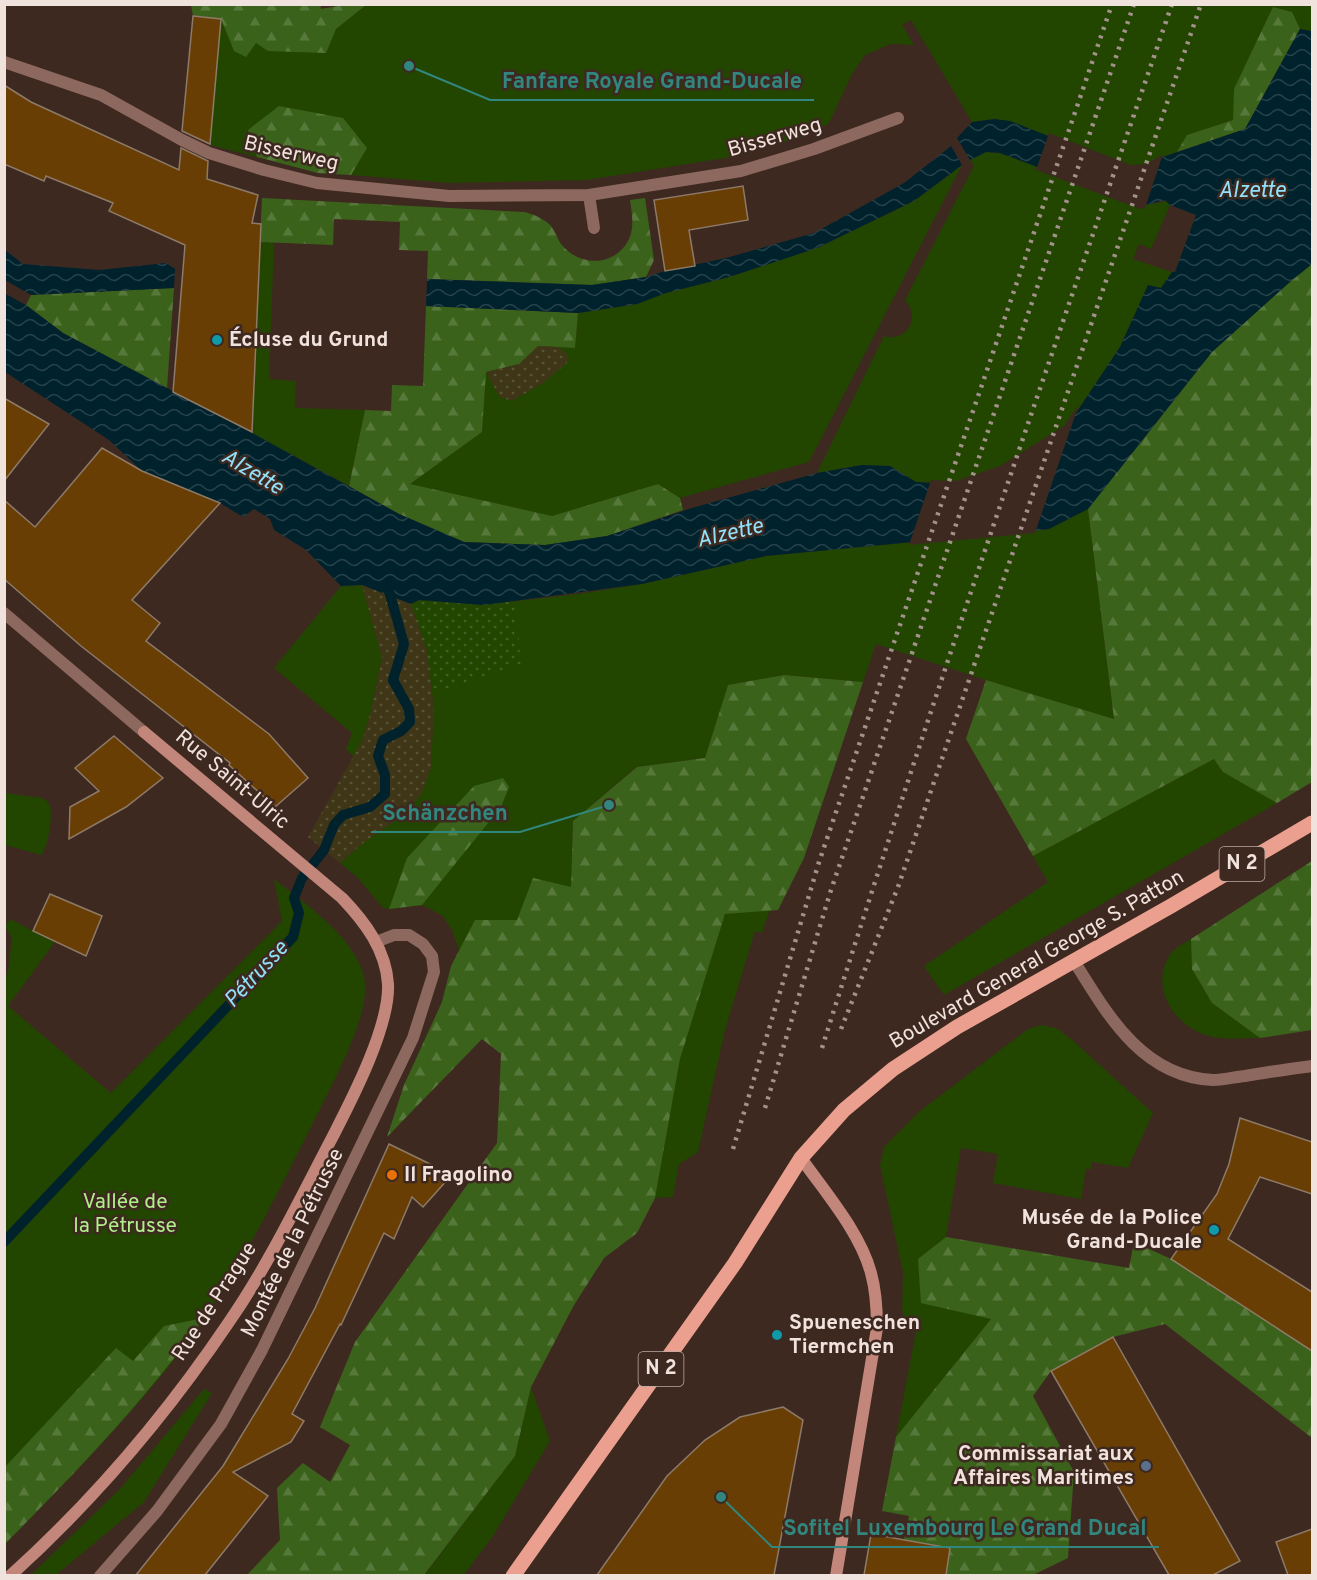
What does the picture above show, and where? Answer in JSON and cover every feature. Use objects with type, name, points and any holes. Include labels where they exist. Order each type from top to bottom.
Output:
[{"type":"main road","name":"Boulevard General George S. Patton","points":[[801,1158],[844,1110],[892,1069],[957,1027],[1312,823]]},
{"type":"main road","name":"N 2","points":[[513,1575],[735,1263],[801,1158]]},
{"type":"street","name":"Bisserweg","points":[[4,62],[102,95],[209,153],[264,170],[317,183],[449,196],[589,195],[741,171],[814,149],[898,118]]},
{"type":"street","points":[[589,195],[594,228]]},
{"type":"street","name":"Rue Saint-Ulric","points":[[4,613],[342,898],[367,926],[376,942],[384,963],[388,984],[387,1005]]},
{"type":"street","name":"Montée de la Pétrusse","points":[[100,1575],[156,1511],[221,1424],[262,1350],[412,1038],[434,972],[432,956],[423,944],[410,935],[394,935],[376,942]]},
{"type":"street","points":[[1074,961],[1109,1017],[1134,1046],[1157,1064],[1183,1076],[1214,1080],[1312,1066]]},
{"type":"street","name":"Rue de Prague","points":[[10,1575],[108,1477],[171,1403],[230,1321],[280,1239],[351,1101],[381,1028],[387,1005]]},
{"type":"street","points":[[801,1158],[861,1246],[871,1271],[877,1300],[877,1328],[836,1575]]},
{"type":"green space","points":[[320,4],[321,9],[344,5],[366,5],[336,29],[326,53],[268,51],[256,43],[246,57],[234,51],[221,19],[193,16],[191,5],[168,5]]},
{"type":"green space","points":[[366,5],[1312,5],[1312,31],[1300,29],[1291,12],[1234,89],[1233,120],[1187,135],[1177,152],[1160,158],[1148,167],[1130,168],[995,119],[972,122],[911,20],[902,25],[914,45],[891,44],[865,55],[852,74],[829,123],[809,134],[738,156],[587,180],[449,183],[351,175],[367,148],[248,130],[257,157],[210,145],[221,19],[234,51],[256,43],[336,29]]},
{"type":"green space","points":[[1273,7],[1292,12],[1300,29],[1245,129],[1177,152],[1187,135],[1233,120],[1234,89]]},
{"type":"green space","points":[[279,106],[343,118],[367,148],[351,175],[318,173],[257,157],[248,130]]},
{"type":"green space","points":[[986,152],[1000,153],[1141,206],[1167,201],[1170,205],[1151,249],[1139,244],[1133,259],[1172,272],[1161,288],[1148,285],[1120,347],[1066,428],[1001,469],[956,484],[916,482],[890,466],[862,465],[817,473],[884,336],[899,336],[909,327],[912,314],[905,300],[974,166],[970,160]]},
{"type":"green space","points":[[962,165],[809,462],[680,498],[658,484],[552,516],[410,484],[482,432],[486,372],[538,346],[575,348],[578,313],[637,304],[666,293],[729,277],[817,248],[914,201]]},
{"type":"green space","points":[[262,198],[524,212],[537,216],[549,224],[561,244],[573,255],[596,261],[612,257],[624,247],[632,228],[630,200],[645,198],[654,260],[646,277],[592,285],[427,279],[428,251],[399,250],[400,222],[334,219],[333,245],[260,242]]},
{"type":"green space","points":[[260,242],[274,243],[269,379],[296,381],[295,408],[365,410],[349,486],[252,433]]},
{"type":"green space","points":[[1312,264],[1312,782],[1277,803],[1223,772],[1214,759],[1033,856],[966,739],[986,680],[1114,719],[1088,509],[1212,352]]},
{"type":"green space","points":[[174,288],[167,388],[63,333],[26,305],[31,295]]},
{"type":"green space","points":[[426,306],[578,313],[575,348],[539,346],[519,364],[486,372],[482,432],[410,484],[552,516],[658,484],[680,498],[683,510],[607,536],[545,545],[464,542],[399,514],[349,486],[365,410],[391,411],[392,385],[423,386]]},
{"type":"green space","points":[[1088,509],[1114,719],[876,644],[863,682],[784,675],[728,685],[705,758],[636,767],[573,821],[571,887],[517,920],[475,920],[459,951],[453,932],[443,916],[422,905],[383,908],[358,878],[340,863],[362,844],[434,709],[427,650],[411,604],[483,605],[578,594],[642,584],[766,556],[1049,529]]},
{"type":"green space","points":[[362,585],[382,657],[371,711],[362,741],[354,757],[346,749],[352,733],[274,668],[341,586]]},
{"type":"green space","points":[[419,600],[483,605],[515,601],[521,664],[432,694],[427,650],[411,604]]},
{"type":"green space","points":[[784,675],[863,682],[804,858],[778,910],[725,914],[680,1059],[655,1198],[637,1233],[604,1258],[574,1305],[531,1387],[515,1456],[424,1575],[247,1575],[280,1540],[277,1488],[303,1463],[330,1482],[350,1445],[320,1427],[355,1342],[497,1143],[501,1054],[482,1039],[387,1137],[404,1085],[442,1002],[451,966],[475,920],[517,920],[533,878],[571,887],[573,821],[637,767],[705,758],[728,685]]},
{"type":"green space","points":[[1214,759],[1223,772],[1277,803],[944,995],[924,966],[1048,882],[1033,856]]},
{"type":"green space","points":[[503,778],[509,787],[501,807],[422,905],[389,909],[407,858],[474,786]]},
{"type":"green space","points":[[5,793],[43,798],[48,802],[51,817],[46,846],[41,855],[5,845]]},
{"type":"green space","points":[[1312,861],[1312,1030],[1260,1038],[1212,1003],[1192,969],[1191,939]]},
{"type":"green space","name":"Vallée de la Pétrusse","points":[[274,879],[315,911],[342,937],[361,966],[365,982],[365,996],[362,1012],[349,1048],[254,1238],[198,1328],[157,1381],[115,1429],[5,1544],[4,980],[8,972],[12,937],[5,927],[10,919],[55,942],[8,1006],[111,1093],[282,921]]},
{"type":"green space","points":[[770,909],[762,933],[755,931],[725,1030],[698,1152],[679,1164],[673,1197],[655,1198],[680,1059],[725,914]]},
{"type":"green space","points":[[1191,939],[1192,969],[1212,1003],[1260,1038],[1213,1037],[1200,1033],[1187,1026],[1169,1005],[1162,979],[1165,965],[1174,950]]},
{"type":"green space","points":[[1041,1025],[1056,1028],[1071,1039],[1153,1113],[1128,1168],[1092,1162],[1091,1169],[1086,1169],[1081,1199],[993,1183],[998,1154],[961,1148],[946,1237],[918,1259],[991,1319],[896,1437],[916,1331],[905,1321],[902,1310],[903,1273],[880,1165],[884,1147],[920,1111],[1028,1029]]},
{"type":"green space","points":[[946,1237],[1129,1268],[1134,1242],[1171,1259],[1312,1350],[1312,1438],[1165,1324],[1113,1337],[1051,1371],[1033,1396],[1074,1472],[1068,1558],[1033,1575],[946,1575],[950,1548],[904,1540],[909,1516],[882,1511],[896,1437],[991,1319],[921,1303],[918,1259]]},
{"type":"green space","points":[[204,1318],[134,1407],[5,1544],[5,1467],[116,1348],[133,1361],[164,1326]]},
{"type":"green space","points":[[531,1387],[550,1441],[493,1536],[464,1575],[424,1576],[515,1456]]},
{"type":"green space","points":[[204,1389],[212,1393],[144,1502],[56,1575],[31,1575],[120,1489]]},
{"type":"sand","points":[[538,346],[557,347],[567,354],[567,363],[543,383],[512,401],[500,397],[486,372],[519,364]]},
{"type":"sand","points":[[362,585],[411,604],[427,650],[434,709],[431,768],[422,793],[405,814],[362,844],[340,863],[308,837],[362,741],[371,711],[382,658]]},
{"type":"water","name":"Alzette","points":[[1300,29],[1312,31],[1312,264],[1212,352],[1088,509],[1049,529],[766,556],[642,584],[483,605],[419,600],[411,604],[362,585],[341,586],[306,550],[274,530],[270,519],[254,509],[243,517],[220,503],[142,471],[109,440],[5,372],[4,293],[26,305],[63,333],[399,514],[464,542],[545,545],[607,536],[692,508],[817,473],[862,465],[890,466],[916,482],[956,484],[1001,469],[1066,428],[1120,347],[1148,285],[1161,288],[1172,272],[1175,272],[1196,215],[1170,205],[1165,200],[1141,206],[1000,153],[986,152],[970,160],[957,138],[972,122],[995,119],[1010,121],[1130,168],[1148,167],[1160,158],[1245,129]]},
{"type":"water","points":[[951,146],[962,165],[914,201],[817,248],[729,277],[666,293],[637,304],[578,313],[426,306],[427,279],[592,285],[646,277],[726,258],[814,233],[904,183]]},
{"type":"water","points":[[5,250],[23,264],[99,270],[166,263],[175,269],[174,288],[31,295],[5,280]]},
{"type":"pier","points":[[1049,133],[1131,165],[1147,164],[1163,154],[1145,208],[1140,209],[1036,170]]},
{"type":"pier","points":[[1079,404],[1035,533],[909,545],[931,480],[956,481],[1000,466],[1064,426]]},
{"type":"building","points":[[193,16],[221,19],[210,144],[182,131]]},
{"type":"building","points":[[4,85],[31,102],[179,170],[181,148],[208,161],[207,179],[258,195],[252,223],[261,224],[252,432],[173,392],[185,245],[109,211],[113,203],[46,176],[44,181],[4,164]]},
{"type":"building","points":[[743,186],[748,220],[689,230],[695,266],[665,271],[654,200]]},
{"type":"building","points":[[4,398],[49,424],[4,481]]},
{"type":"building","points":[[102,448],[142,471],[220,503],[132,600],[160,623],[146,641],[269,734],[308,778],[275,807],[229,765],[230,763],[81,646],[4,579],[4,500],[35,527]]},
{"type":"building","points":[[114,736],[163,778],[126,807],[69,839],[70,807],[99,791],[75,768]]},
{"type":"building","points":[[50,894],[102,916],[86,956],[33,931]]},
{"type":"building","points":[[1240,1118],[1312,1142],[1312,1194],[1260,1177],[1228,1239],[1312,1292],[1312,1351],[1171,1259],[1217,1194],[1229,1164]]},
{"type":"building","points":[[389,1144],[430,1164],[448,1179],[423,1207],[412,1197],[394,1239],[384,1233],[341,1325],[292,1414],[304,1421],[291,1442],[233,1472],[268,1496],[205,1575],[136,1575],[223,1466],[288,1359],[315,1308]]},
{"type":"building","name":"Commissariat aux Affaires Maritimes","points":[[1113,1337],[1240,1561],[1213,1575],[1169,1575],[1051,1371]]},
{"type":"building","points":[[783,1407],[803,1420],[774,1575],[597,1575],[667,1476],[705,1440],[740,1417]]},
{"type":"building","points":[[1312,1529],[1312,1575],[1288,1575],[1276,1542]]},
{"type":"building","points":[[871,1534],[950,1548],[946,1575],[864,1575]]},
{"type":"waterway","name":"Pétrusse","points":[[4,1242],[293,937],[299,913],[294,898],[302,878],[324,850],[334,825],[343,815],[370,807],[385,794],[385,775],[378,756],[383,740],[401,731],[410,722],[409,709],[393,680],[404,644],[387,584]]},
{"type":"railway","points":[[733,1149],[819,862],[1112,4]]},
{"type":"railway","points":[[765,1108],[830,893],[1134,4]]},
{"type":"railway","points":[[822,1048],[950,655],[1172,4]]},
{"type":"railway","points":[[841,1029],[898,887],[1201,4]]},
{"type":"place","name":"Fanfare Royale Grand-Ducale","points":[[409,66]]},
{"type":"place","name":"Écluse du Grund","points":[[217,340]]},
{"type":"place","name":"Schänzchen","points":[[609,805]]},
{"type":"place","name":"Il Fragolino","points":[[392,1175]]},
{"type":"place","name":"Musée de la Police Grand-Ducale","points":[[1214,1230]]},
{"type":"place","name":"Spueneschen Tiermchen","points":[[777,1335]]},
{"type":"place","name":"Commissariat aux Affaires Maritimes","points":[[1146,1466]]},
{"type":"place","name":"Sofitel Luxembourg Le Grand Ducal","points":[[721,1497]]}]
